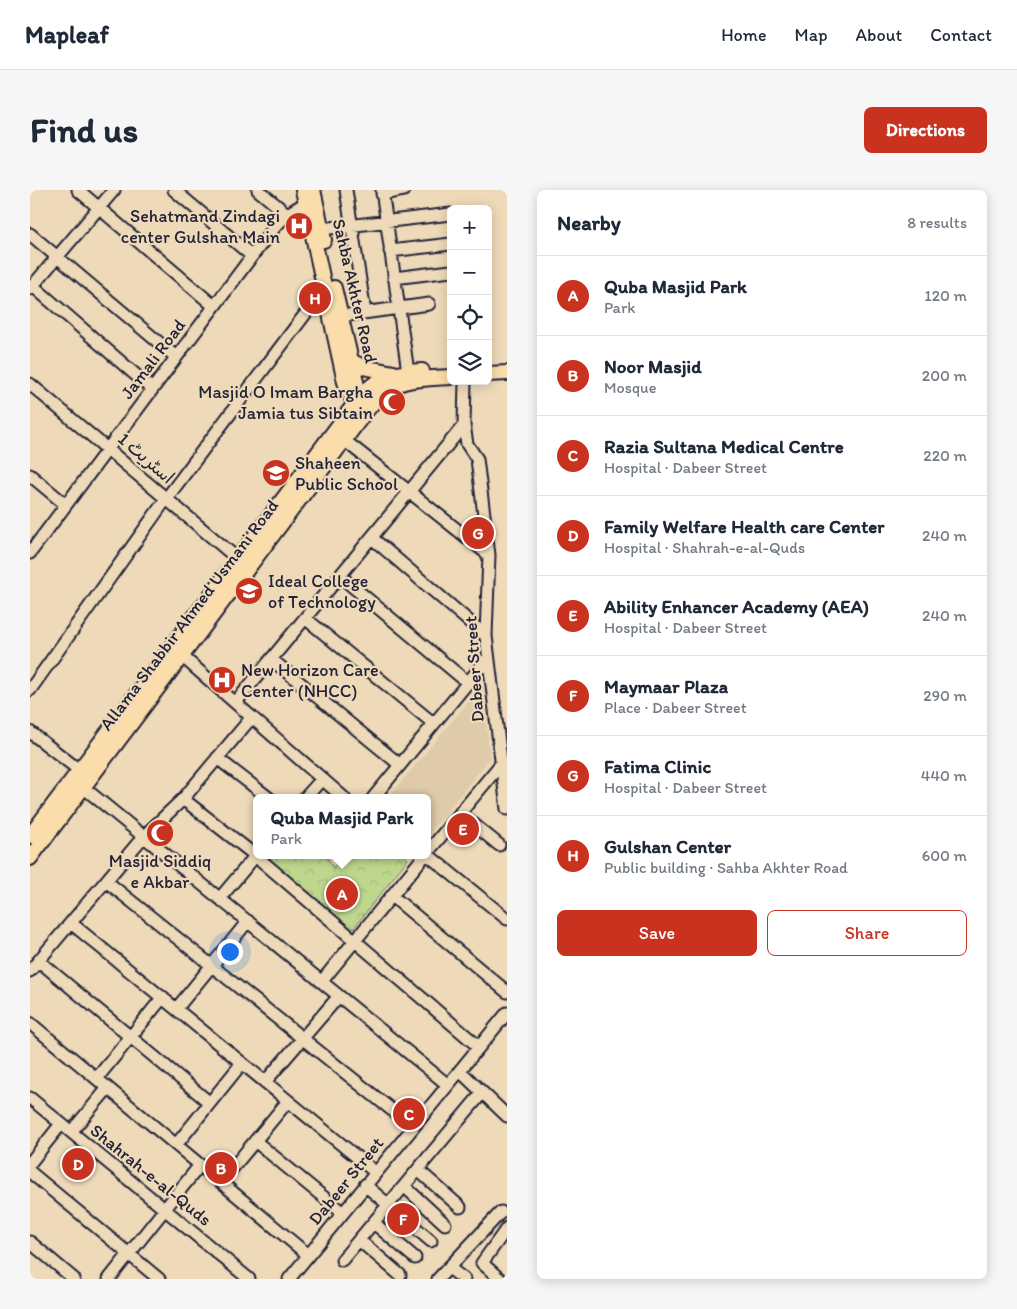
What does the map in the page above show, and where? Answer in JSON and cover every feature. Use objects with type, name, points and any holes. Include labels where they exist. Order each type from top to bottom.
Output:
[{"type":"main road","name":"Sahba Akhter Road","points":[[309,196],[321,229],[345,382],[350,396],[359,399]]},
{"type":"main road","name":"Sahba Akhter Road","points":[[309,196],[331,296],[341,316],[352,361],[361,419]]},
{"type":"main road","points":[[352,361],[363,367],[394,373],[447,370]]},
{"type":"main road","points":[[492,368],[507,367]]},
{"type":"main road","name":"Allama Shabbir Ahmed Usmani Road","points":[[30,836],[359,399],[370,386],[394,373]]},
{"type":"main road","points":[[492,374],[507,373]]},
{"type":"main road","points":[[359,399],[379,396],[387,389],[406,381],[447,377]]},
{"type":"main road","name":"Allama Shabbir Ahmed Usmani Road","points":[[30,858],[379,396]]},
{"type":"street","points":[[78,190],[214,306]]},
{"type":"street","points":[[114,190],[32,287],[152,389]]},
{"type":"street","points":[[174,190],[252,256]]},
{"type":"street","points":[[258,190],[287,214]]},
{"type":"street","points":[[346,190],[366,312]]},
{"type":"street","points":[[404,190],[382,192],[408,372]]},
{"type":"street","name":"Jamali Road","points":[[30,553],[252,256],[287,214],[309,196]]},
{"type":"street","points":[[321,229],[447,214]]},
{"type":"street","points":[[30,234],[176,357]]},
{"type":"street","points":[[390,251],[447,244]]},
{"type":"street","points":[[394,278],[447,271]]},
{"type":"street","points":[[30,690],[166,499],[315,301],[331,296]]},
{"type":"street","points":[[341,316],[429,304]]},
{"type":"street","name":"اسٹریٹ 1","points":[[30,384],[108,448],[238,560]]},
{"type":"street","name":"Dabeer Street","points":[[465,385],[464,425],[467,444],[478,459],[489,555],[486,636],[500,765],[507,809]]},
{"type":"street","points":[[236,702],[464,425]]},
{"type":"street","points":[[344,440],[408,493],[489,555]]},
{"type":"street","points":[[30,475],[66,505]]},
{"type":"street","points":[[372,538],[486,636]]},
{"type":"street","points":[[340,576],[467,682]]},
{"type":"street","points":[[305,618],[433,723]]},
{"type":"street","points":[[183,657],[340,794]]},
{"type":"street","points":[[376,794],[488,658]]},
{"type":"street","points":[[271,659],[399,764]]},
{"type":"street","points":[[30,971],[144,837],[183,799],[252,717]]},
{"type":"street","points":[[30,732],[79,770]]},
{"type":"street","points":[[217,758],[264,794]]},
{"type":"street","points":[[431,847],[500,765]]},
{"type":"street","points":[[308,794],[322,778]]},
{"type":"street","points":[[83,787],[448,1084]]},
{"type":"street","points":[[183,799],[253,853]]},
{"type":"street","points":[[460,813],[499,845]]},
{"type":"street","points":[[220,898],[253,859]]},
{"type":"street","points":[[261,859],[479,1047]]},
{"type":"street","points":[[322,981],[421,859]]},
{"type":"street","points":[[429,859],[507,919]]},
{"type":"street","points":[[106,881],[413,1127]]},
{"type":"street","points":[[392,896],[507,992]]},
{"type":"street","points":[[177,1008],[248,921]]},
{"type":"street","points":[[71,923],[375,1172]]},
{"type":"street","points":[[39,961],[210,1104]]},
{"type":"street","points":[[265,1082],[339,996]]},
{"type":"street","points":[[96,1078],[163,997]]},
{"type":"street","name":"Dabeer Street","points":[[289,1279],[507,1013]]},
{"type":"street","points":[[30,1023],[308,1255]]},
{"type":"street","points":[[176,1144],[242,1063]]},
{"type":"street","points":[[460,1070],[507,1116]]},
{"type":"street","points":[[71,1132],[108,1088]]},
{"type":"street","points":[[342,1260],[482,1093]]},
{"type":"street","name":"Shahrah-e-al-Quds","points":[[30,1098],[249,1279]]},
{"type":"street","points":[[221,1182],[288,1101]]},
{"type":"street","points":[[30,1163],[60,1124]]},
{"type":"street","points":[[255,1141],[343,1213]]},
{"type":"street","points":[[109,1279],[200,1165]]},
{"type":"street","points":[[418,1170],[460,1207]]},
{"type":"street","points":[[30,1172],[158,1279]]},
{"type":"street","points":[[365,1185],[431,1240]]},
{"type":"street","points":[[404,1186],[445,1224]]},
{"type":"street","points":[[438,1279],[501,1212]]},
{"type":"street","points":[[374,1223],[415,1258]]},
{"type":"street","points":[[500,1279],[482,1263],[507,1228]]},
{"type":"street","points":[[359,1240],[400,1275]]},
{"type":"street","points":[[30,1242],[74,1279]]},
{"type":"street","points":[[449,1268],[464,1279]]},
{"type":"shaded area","points":[[482,685],[490,758],[431,831],[431,794],[391,794]]},
{"type":"green space","points":[[262,859],[328,859],[333,868],[340,859],[408,859],[352,930]]},
{"type":"place","name":"Sehatmand Zindagi center Gulshan Main","points":[[299,226]]},
{"type":"place","name":"Gulshan Center","points":[[315,298]]},
{"type":"place","name":"Masjid O Imam Bargha Jamia tus Sibtain","points":[[392,402]]},
{"type":"place","name":"Shaheen Public School","points":[[276,473]]},
{"type":"place","name":"Fatima Clinic","points":[[478,533]]},
{"type":"place","name":"Ideal College of Technology","points":[[249,591]]},
{"type":"place","name":"New Horizon Care Center (NHCC)","points":[[222,680]]},
{"type":"place","name":"Ability Enhancer Academy (AEA)","points":[[463,829]]},
{"type":"place","name":"Masjid Siddiq e Akbar","points":[[160,833]]},
{"type":"place","name":"Quba Masjid Park","points":[[342,894]]},
{"type":"place","name":"Razia Sultana Medical Centre","points":[[409,1114]]},
{"type":"place","name":"Family Welfare Health care Center","points":[[78,1164]]},
{"type":"place","name":"Noor Masjid","points":[[221,1168]]},
{"type":"place","name":"Maymaar Plaza","points":[[403,1219]]}]
